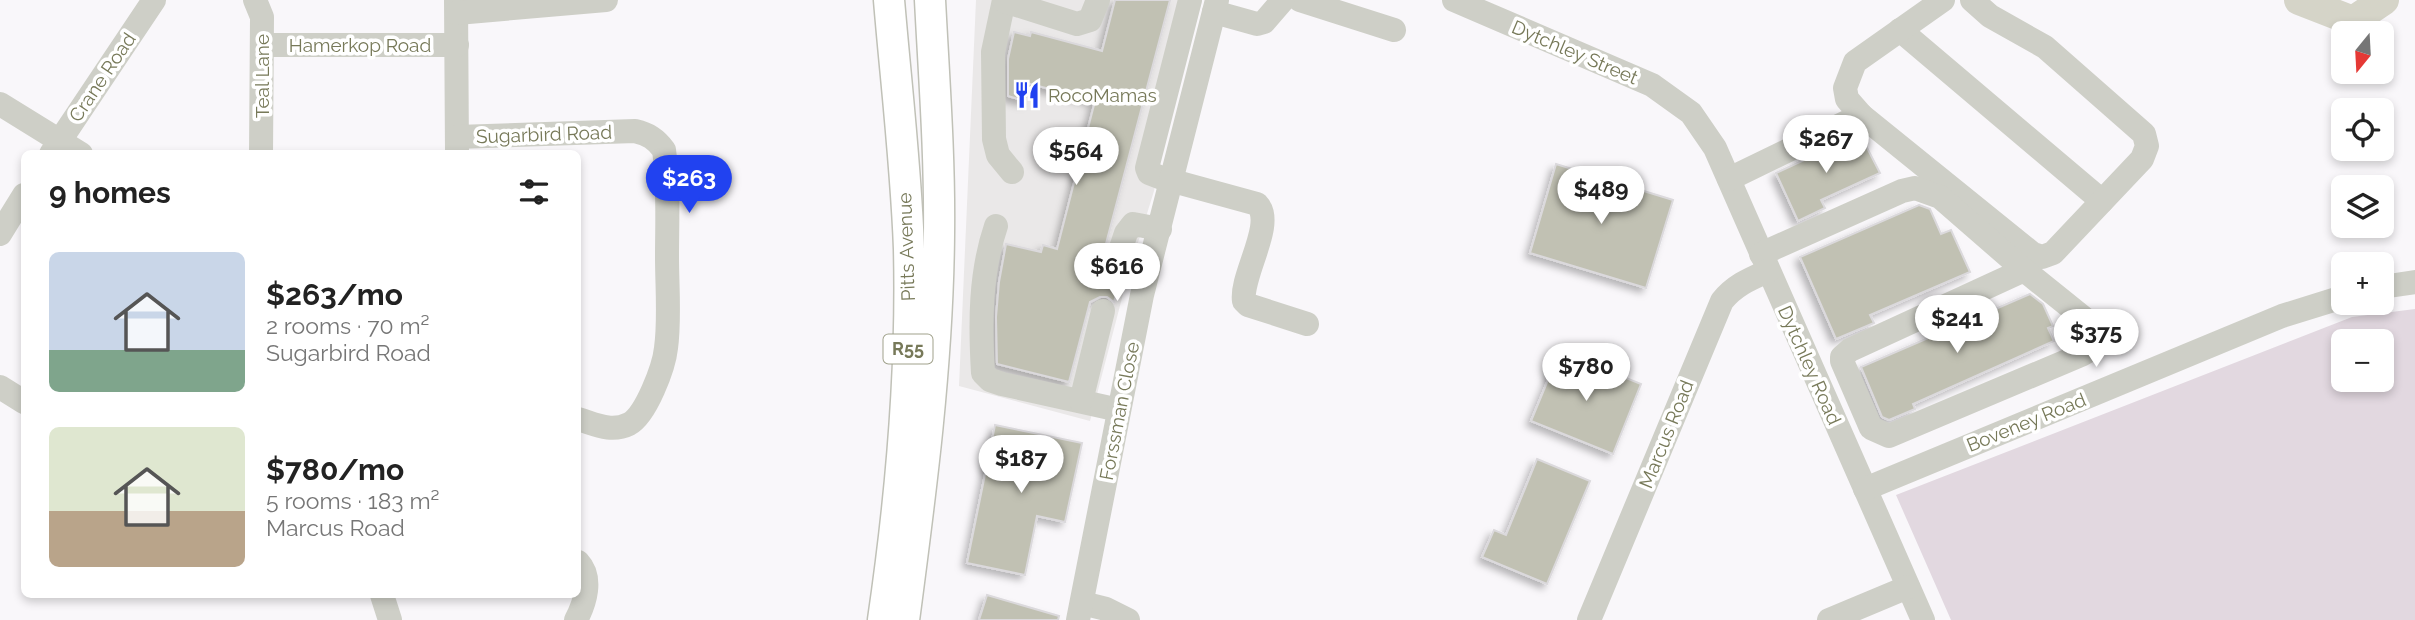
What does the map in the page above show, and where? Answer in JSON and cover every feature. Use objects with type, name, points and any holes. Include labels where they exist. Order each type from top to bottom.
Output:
[{"type":"main road","name":"Pitts Avenue","points":[[883,620],[898,518],[908,365],[909,249],[889,0]]},
{"type":"main road","name":"Pitts Avenue","points":[[904,620],[925,444],[939,237],[939,152],[930,0]]},
{"type":"street","name":"Crane Road","points":[[55,147],[154,0]]},
{"type":"street","name":"Teal Lane","points":[[255,0],[262,17],[261,150]]},
{"type":"street","points":[[457,146],[456,6],[606,0]]},
{"type":"street","points":[[1012,172],[998,155],[994,139],[993,52],[1004,0],[1077,24],[1090,20],[1098,0]]},
{"type":"street","points":[[1190,0],[1147,161],[1149,173],[1257,204],[1263,215],[1262,226],[1244,289],[1244,301],[1248,305],[1307,324]]},
{"type":"street","points":[[1216,6],[1257,24],[1264,22],[1283,0]]},
{"type":"street","points":[[1300,0],[1394,30]]},
{"type":"street","name":"Dytchley Street","points":[[1454,0],[1652,85],[1691,113]]},
{"type":"street","points":[[1943,0],[1855,62],[1845,88],[1847,99],[1861,115],[2034,254],[2042,257],[2053,253],[2142,159],[2147,146],[2144,134],[2045,47],[1990,16],[1972,0]]},
{"type":"street","name":"Forssman Close","points":[[1080,612],[1142,295],[1216,6]]},
{"type":"street","points":[[1900,30],[2102,201]]},
{"type":"street","name":"Hamerkop Road","points":[[262,45],[457,45]]},
{"type":"street","points":[[0,104],[55,147]]},
{"type":"street","name":"Dytchley Road","points":[[1691,113],[1710,140],[1729,179],[1923,620]]},
{"type":"street","points":[[1729,179],[1861,115]]},
{"type":"street","name":"Sugarbird Road","points":[[457,146],[635,131],[658,141],[664,150],[668,331],[662,368],[636,419],[613,428],[604,428],[581,420]]},
{"type":"street","name":"Marcus Road","points":[[1589,620],[1722,301],[1731,290],[1765,262],[1902,191],[1915,188],[1940,197],[2024,271],[2100,331],[2095,347],[2081,355],[1895,435],[1883,435],[1871,428],[1842,361],[1845,354],[2024,271]]},
{"type":"street","points":[[0,234],[21,200]]},
{"type":"street","points":[[1116,264],[1126,233],[1133,225],[1160,229]]},
{"type":"street","points":[[996,226],[985,264],[982,299],[983,373],[990,380],[1002,384],[1119,410]]},
{"type":"street","points":[[2394,285],[2415,282]]},
{"type":"street","name":"Boveney Road","points":[[1865,489],[2282,316],[2331,301]]},
{"type":"street","points":[[1081,401],[1103,311]]},
{"type":"street","points":[[0,387],[21,400]]},
{"type":"street","points":[[576,620],[587,584],[581,567]]},
{"type":"street","points":[[1829,620],[1908,587]]},
{"type":"street","points":[[383,598],[390,620]]},
{"type":"street","points":[[1080,612],[1106,609],[1128,620]]},
{"type":"shaded area","points":[[976,0],[1202,0],[1154,191],[1128,275],[1090,421],[959,386]]},
{"type":"shaded area","points":[[2415,309],[2415,620],[1951,620],[1896,495],[2352,317],[2394,315],[2394,312]]},
{"type":"building","points":[[1115,0],[1170,0],[1102,259],[1105,273],[1112,277],[1121,277],[1114,302],[1107,297],[1100,297],[1090,302],[1069,382],[997,364],[996,317],[999,282],[1006,244],[1041,252],[1043,245],[1057,249],[1095,101],[1027,83],[1025,101],[1008,96],[1008,59],[1014,32],[1030,36],[1031,32],[1102,51]]},
{"type":"building","points":[[1860,134],[1880,173],[1821,200],[1825,208],[1798,221],[1776,173]]},
{"type":"building","points":[[1556,164],[1673,200],[1646,288],[1530,253]]},
{"type":"building","points":[[1919,205],[1930,209],[1941,234],[1951,230],[1970,272],[1870,315],[1874,323],[1836,339],[1800,257]]},
{"type":"building","points":[[2030,294],[2043,304],[2053,326],[2048,328],[2054,341],[1913,404],[1915,409],[1889,420],[1882,417],[1861,367]]},
{"type":"building","points":[[1560,351],[1641,384],[1613,454],[1531,421]]},
{"type":"building","points":[[995,425],[1082,443],[1065,522],[1037,516],[1025,575],[967,563]]},
{"type":"building","points":[[1537,459],[1590,481],[1547,584],[1482,557],[1494,530],[1506,535]]},
{"type":"building","points":[[987,595],[1059,616],[1058,620],[979,620]]},
{"type":"waterway","points":[[2299,0],[2353,21],[2384,0]]},
{"type":"place","name":"RocoMamas","points":[[1027,95]]}]
